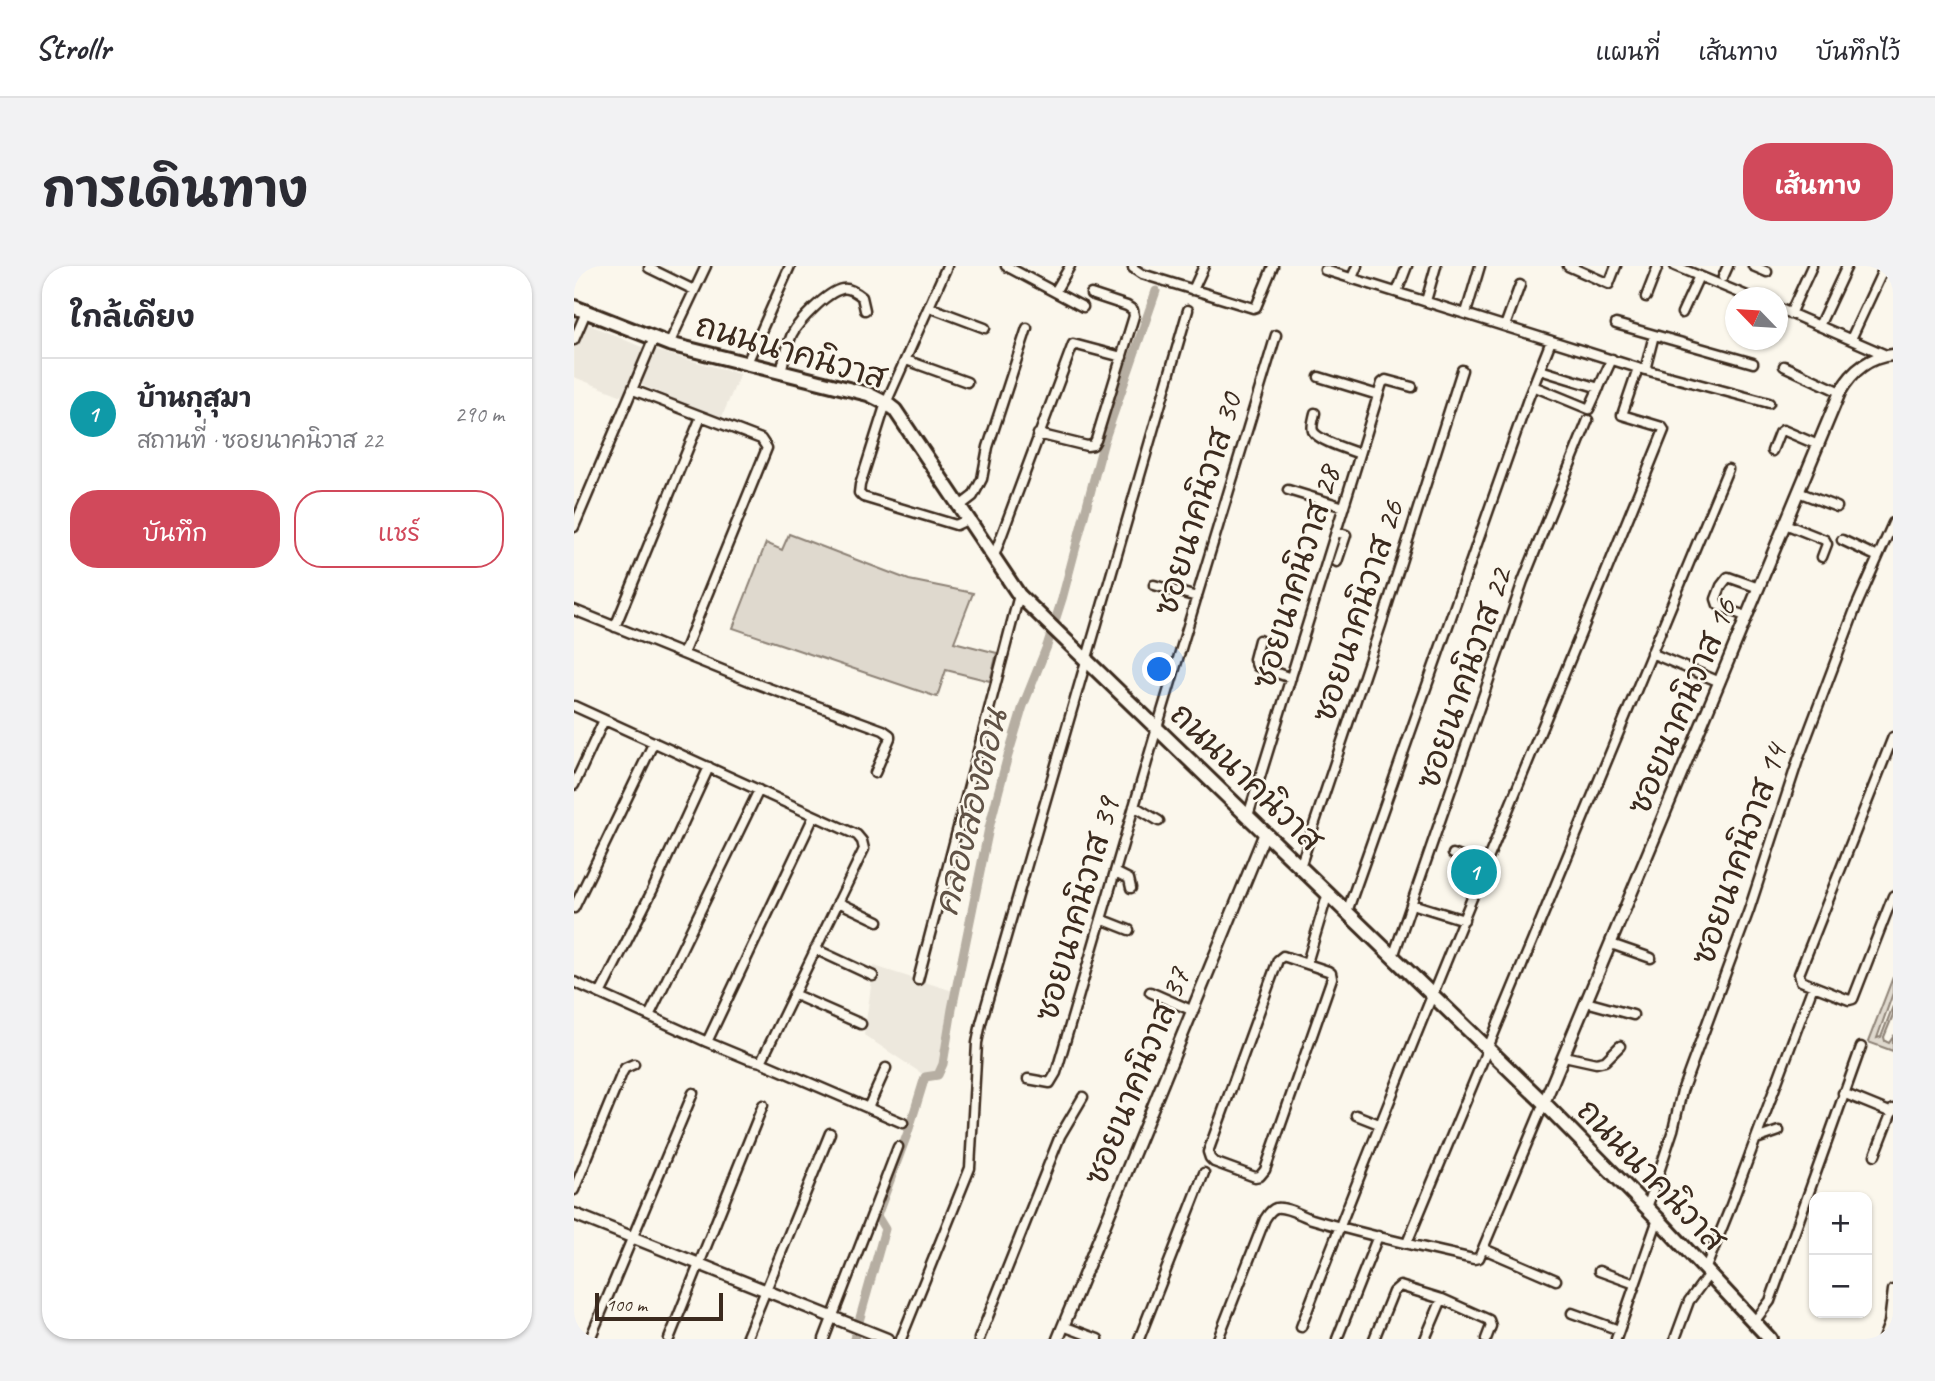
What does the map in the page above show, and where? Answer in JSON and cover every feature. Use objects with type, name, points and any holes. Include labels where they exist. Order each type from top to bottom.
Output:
[{"type":"main road","name":"ถนนนาคนิวาส","points":[[580,310],[669,344],[868,394],[886,402],[895,410],[1019,594],[1544,1103],[1658,1219],[1770,1339]]},
{"type":"street","points":[[669,344],[706,266]]},
{"type":"street","points":[[747,363],[790,266]]},
{"type":"street","points":[[947,266],[886,402],[859,493],[956,525],[969,519]]},
{"type":"street","points":[[1006,266],[1083,307]]},
{"type":"street","points":[[1055,292],[1070,266]]},
{"type":"street","points":[[1133,266],[1142,274],[1253,308],[1256,307],[1273,266]]},
{"type":"street","points":[[1193,290],[1204,266]]},
{"type":"street","points":[[1352,278],[1357,266]]},
{"type":"street","points":[[1397,292],[1407,266]]},
{"type":"street","points":[[1426,301],[1436,266]]},
{"type":"street","points":[[1466,313],[1480,266]]},
{"type":"street","points":[[1568,266],[1609,284],[1616,266]]},
{"type":"street","points":[[1646,297],[1658,266]]},
{"type":"street","points":[[1675,266],[1726,287]]},
{"type":"street","points":[[1723,277],[1728,266]]},
{"type":"street","points":[[1753,266],[1767,272]]},
{"type":"street","points":[[1812,266],[1790,314],[1891,355]]},
{"type":"street","points":[[1819,326],[1847,266]]},
{"type":"street","points":[[1851,339],[1885,266]]},
{"type":"street","points":[[649,268],[694,290]]},
{"type":"street","points":[[1325,270],[1642,369],[1769,403]]},
{"type":"street","points":[[1682,313],[1699,276]]},
{"type":"street","points":[[1506,326],[1520,285]]},
{"type":"street","points":[[780,372],[798,325],[828,296],[842,289],[850,290],[862,297],[865,310]]},
{"type":"street","points":[[1038,434],[1087,446],[1093,445],[1096,440],[1134,316],[1133,310],[1091,294]]},
{"type":"street","points":[[929,307],[985,328]]},
{"type":"street","points":[[574,340],[580,310]]},
{"type":"street","points":[[901,1339],[970,1168],[978,1035],[1188,310]]},
{"type":"street","points":[[1616,324],[1754,363]]},
{"type":"street","points":[[960,506],[973,496],[982,479],[988,447],[1027,328]]},
{"type":"street","name":"ซอยนาคนิวาส 30","points":[[1157,728],[1276,335]]},
{"type":"street","points":[[1301,1328],[1379,1124],[1664,430],[1662,426],[1622,415],[1654,335]]},
{"type":"street","points":[[574,527],[654,338]]},
{"type":"street","points":[[1347,912],[1551,341]]},
{"type":"street","points":[[994,556],[1073,344],[1122,357]]},
{"type":"street","name":"ซอยนาคนิวาส 16","points":[[1544,1103],[1840,392],[1861,365],[1891,355]]},
{"type":"street","points":[[1533,386],[1589,409],[1612,359]]},
{"type":"street","points":[[906,360],[967,382]]},
{"type":"street","points":[[1784,366],[1840,392]]},
{"type":"street","name":"ซอยนาคนิวาส 26","points":[[1300,867],[1462,370]]},
{"type":"street","points":[[1540,370],[1598,388]]},
{"type":"street","points":[[1319,377],[1378,395],[1382,383],[1386,380],[1412,387]]},
{"type":"street","points":[[633,390],[761,439],[767,448],[682,654]]},
{"type":"street","name":"ซอยนาคนิวาส 28","points":[[1248,816],[1378,395]]},
{"type":"street","points":[[1315,413],[1313,431],[1325,440],[1360,454]]},
{"type":"street","points":[[615,627],[701,417]]},
{"type":"street","name":"ซอยนาคนิวาส 22","points":[[1393,957],[1523,581],[1588,420]]},
{"type":"street","points":[[1772,450],[1783,430],[1818,445]]},
{"type":"street","points":[[1407,1244],[1728,469]]},
{"type":"street","points":[[1288,490],[1344,507]]},
{"type":"street","points":[[1798,492],[1837,507]]},
{"type":"street","name":"ซอยนาคนิวาส 14","points":[[1647,1208],[1673,1130],[1682,1091],[1749,910],[1798,760],[1856,607],[1893,523]]},
{"type":"street","points":[[1785,524],[1825,540],[1827,544],[1822,557]]},
{"type":"street","points":[[1337,532],[1346,534],[1337,562]]},
{"type":"street","points":[[1842,540],[1878,557]]},
{"type":"street","points":[[1747,617],[1716,602],[1721,586],[1728,577],[1759,588]]},
{"type":"street","points":[[1154,585],[1197,597]]},
{"type":"street","points":[[918,980],[1019,594]]},
{"type":"street","points":[[574,610],[752,682],[887,732],[890,738],[875,773]]},
{"type":"street","points":[[1259,640],[1254,659],[1257,666],[1291,678]]},
{"type":"street","points":[[1651,653],[1720,682]]},
{"type":"street","points":[[574,706],[857,835],[862,841],[864,849],[761,1062]]},
{"type":"street","points":[[574,785],[604,720]]},
{"type":"street","name":"ซอยนาคนิวาส 39","points":[[1028,1079],[1050,1083],[1056,1073],[1157,728]]},
{"type":"street","points":[[1893,737],[1799,974],[1801,981],[1849,1000],[1853,999],[1893,896]]},
{"type":"street","points":[[574,908],[654,743]]},
{"type":"street","points":[[600,994],[652,891],[709,767]]},
{"type":"street","points":[[649,1016],[759,790]]},
{"type":"street","points":[[1134,806],[1158,821]]},
{"type":"street","points":[[707,1042],[814,816]]},
{"type":"street","name":"ซอยนาคนิวาส 37","points":[[1058,1339],[1265,833]]},
{"type":"street","points":[[1453,854],[1486,866]]},
{"type":"street","points":[[1115,872],[1129,879],[1131,888]]},
{"type":"street","points":[[1307,963],[1328,893]]},
{"type":"street","points":[[838,902],[878,921]]},
{"type":"street","points":[[1412,904],[1464,920]]},
{"type":"street","points":[[1101,919],[1129,930]]},
{"type":"street","points":[[1611,944],[1651,958]]},
{"type":"street","points":[[815,949],[873,975]]},
{"type":"street","points":[[1283,956],[1307,963],[1331,973],[1332,978],[1265,1170],[1255,1177],[1214,1163],[1208,1152],[1278,960],[1283,956]]},
{"type":"street","points":[[574,982],[707,1042],[761,1062],[903,1123]]},
{"type":"street","points":[[1675,1339],[1689,1301],[1707,1272],[1813,986]]},
{"type":"street","points":[[1150,992],[1191,1010]]},
{"type":"street","points":[[793,994],[861,1024]]},
{"type":"street","points":[[1586,1002],[1633,1015]]},
{"type":"street","points":[[1564,1056],[1596,1063],[1605,1061],[1620,1046]]},
{"type":"street","points":[[1754,1322],[1770,1301],[1861,1047]]},
{"type":"street","points":[[574,1191],[622,1073],[634,1063]]},
{"type":"street","points":[[869,1108],[886,1068]]},
{"type":"street","points":[[590,1339],[693,1093]]},
{"type":"street","points":[[1843,1093],[1892,1111],[1875,1155]]},
{"type":"street","points":[[979,1339],[1060,1136],[1083,1097]]},
{"type":"street","points":[[1218,1339],[1268,1213],[1276,1208],[1407,1244],[1474,1259],[1482,1252],[1544,1103]]},
{"type":"street","points":[[669,1339],[763,1105]]},
{"type":"street","points":[[1356,1115],[1379,1124]]},
{"type":"street","points":[[1756,1139],[1779,1131]]},
{"type":"street","points":[[747,1339],[830,1133]]},
{"type":"street","points":[[824,1339],[898,1147]]},
{"type":"street","points":[[1139,1339],[1204,1173]]},
{"type":"street","points":[[574,1214],[887,1339]]},
{"type":"street","points":[[1572,1313],[1617,1334],[1658,1219]]},
{"type":"street","points":[[1337,1339],[1378,1236]]},
{"type":"street","points":[[1482,1252],[1556,1280]]},
{"type":"street","points":[[1599,1270],[1635,1284]]},
{"type":"street","points":[[1374,1339],[1393,1292],[1400,1286],[1442,1299],[1489,1320],[1491,1326],[1486,1339]]},
{"type":"street","points":[[1883,1339],[1889,1323],[1893,1290]]},
{"type":"street","points":[[1425,1339],[1442,1299]]},
{"type":"street","points":[[1063,1325],[1098,1339]]},
{"type":"shaded area","points":[[574,318],[639,346],[740,374],[721,419],[632,381],[625,397],[574,377]]},
{"type":"shaded area","points":[[789,534],[909,580],[973,593],[954,642],[997,653],[990,681],[946,670],[937,697],[733,628],[766,543],[782,550]]},
{"type":"shaded area","points":[[874,966],[953,991],[942,1056],[938,1069],[933,1073],[921,1073],[864,1035]]},
{"type":"shaded area","points":[[1893,977],[1893,993],[1877,1038],[1881,1037],[1893,1006],[1893,1015],[1884,1037],[1889,1043],[1893,1037],[1893,1051],[1868,1042]]},
{"type":"waterway","name":"คลองสองตอน","points":[[854,1339],[885,1229],[877,1216],[925,1077],[938,1075],[943,1064],[989,828],[1007,759],[1062,599],[1104,441],[1156,291]]},
{"type":"place","name":"บ้านกุสุมา","points":[[1474,872]]}]
